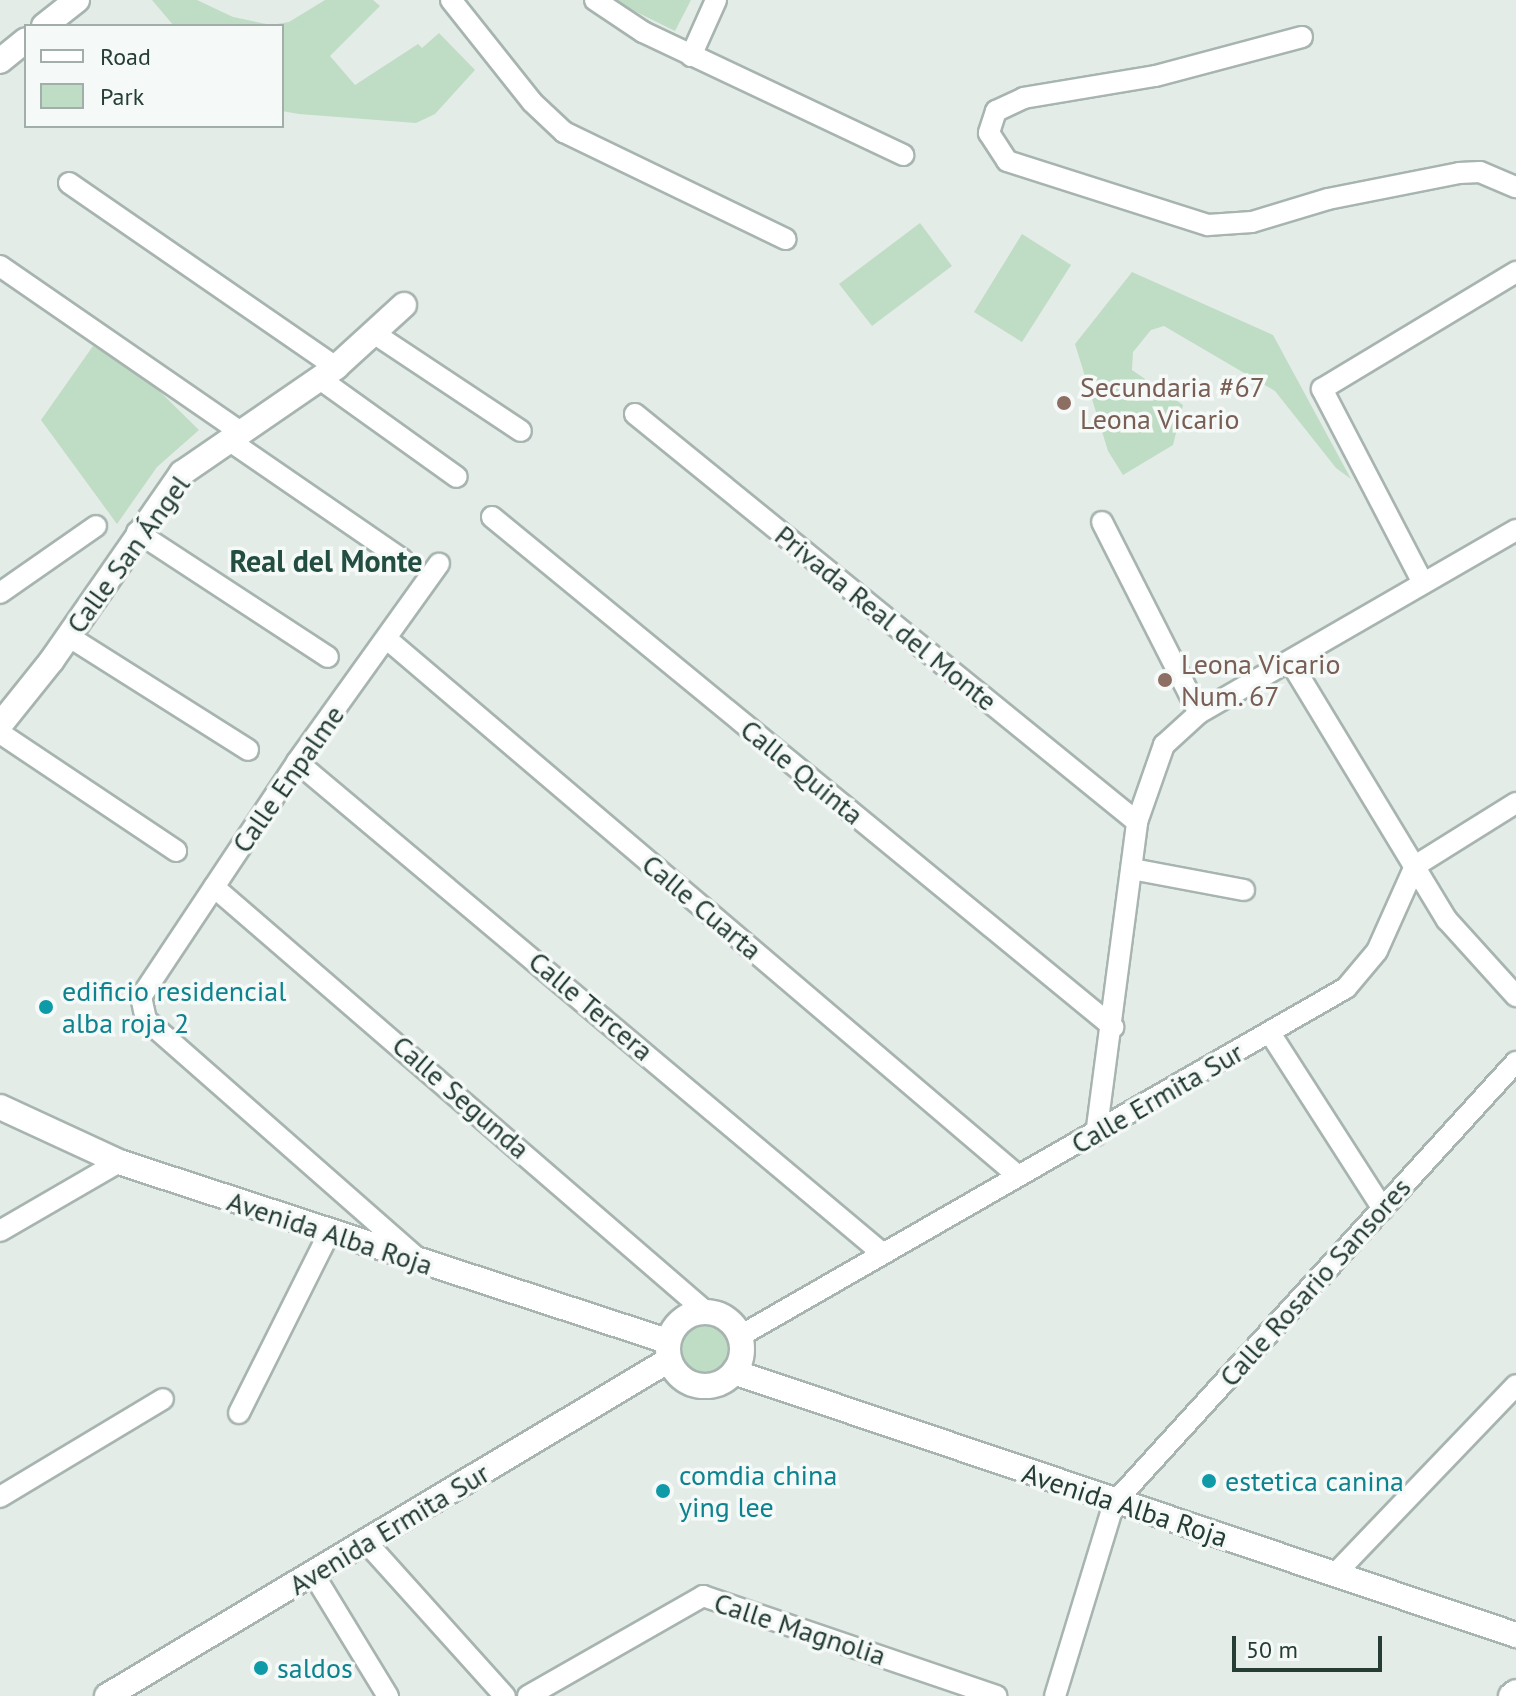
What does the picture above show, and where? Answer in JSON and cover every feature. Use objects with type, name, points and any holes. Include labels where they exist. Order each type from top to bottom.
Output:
[{"type":"main road","points":[[47,24],[77,0]]},
{"type":"main road","points":[[0,61],[24,42]]},
{"type":"main road","name":"Calle San Ángel","points":[[0,725],[8,702],[68,636],[137,532],[182,473],[328,373],[404,305]]},
{"type":"main road","name":"Avenida Alba Roja","points":[[0,1107],[119,1162],[668,1351]]},
{"type":"main road","points":[[705,1311],[729,1320],[740,1336],[743,1351],[734,1372],[703,1386],[680,1377],[668,1351],[681,1319],[705,1311]]},
{"type":"main road","name":"Avenida Ermita Sur","points":[[121,1693],[367,1543],[668,1351]]},
{"type":"main road","name":"Avenida Alba Roja","points":[[734,1372],[1114,1503],[1516,1635]]},
{"type":"main road","points":[[1511,1696],[1516,1692]]},
{"type":"street","points":[[451,0],[532,102],[564,132],[785,239]]},
{"type":"street","points":[[595,0],[691,56],[903,155]]},
{"type":"street","points":[[691,56],[716,0]]},
{"type":"street","points":[[1302,37],[1155,76],[1024,98],[996,111],[989,133],[1007,161],[1208,225],[1252,222],[1328,199],[1459,173],[1480,172],[1516,187]]},
{"type":"street","points":[[69,183],[328,373],[457,477]]},
{"type":"street","points":[[0,266],[402,559]]},
{"type":"street","points":[[1423,583],[1322,389],[1516,272]]},
{"type":"street","points":[[375,334],[521,431]]},
{"type":"street","name":"Privada Real del Monte","points":[[635,414],[1137,822]]},
{"type":"street","name":"Calle Quinta","points":[[492,517],[1113,1027]]},
{"type":"street","points":[[1102,522],[1199,713]]},
{"type":"street","points":[[0,593],[96,526]]},
{"type":"street","points":[[1096,1135],[1113,1027],[1137,822],[1164,745],[1199,713],[1516,530]]},
{"type":"street","points":[[137,532],[328,657]]},
{"type":"street","name":"Calle Enpalme","points":[[425,1265],[146,1020],[141,997],[297,762],[439,564]]},
{"type":"street","points":[[68,636],[248,750]]},
{"type":"street","name":"Calle Cuarta","points":[[387,639],[1017,1175]]},
{"type":"street","points":[[1290,661],[1447,920],[1516,996]]},
{"type":"street","points":[[0,733],[176,851]]},
{"type":"street","name":"Calle Tercera","points":[[297,762],[882,1253]]},
{"type":"street","points":[[1415,866],[1516,803]]},
{"type":"street","name":"Calle Ermita Sur","points":[[740,1336],[1017,1175],[1096,1135],[1346,988],[1377,951],[1415,866]]},
{"type":"street","points":[[1132,869],[1244,890]]},
{"type":"street","name":"Calle Segunda","points":[[214,887],[705,1311]]},
{"type":"street","points":[[1270,1033],[1383,1209]]},
{"type":"street","name":"Calle Rosario Sansores","points":[[1114,1503],[1516,1062]]},
{"type":"street","points":[[0,1231],[119,1162]]},
{"type":"street","points":[[239,1413],[329,1233]]},
{"type":"street","points":[[1334,1575],[1516,1385]]},
{"type":"street","points":[[0,1497],[163,1399]]},
{"type":"street","points":[[1055,1696],[1114,1503]]},
{"type":"street","points":[[367,1543],[505,1696]]},
{"type":"street","points":[[314,1575],[388,1696]]},
{"type":"street","name":"Calle Magnolia","points":[[528,1696],[703,1596],[996,1696]]},
{"type":"green space","points":[[152,0],[197,0],[233,17],[266,24],[172,24]]},
{"type":"green space","points":[[325,0],[373,0],[380,6],[330,56],[355,85],[418,44],[422,48],[439,33],[475,70],[435,114],[416,123],[284,111],[284,24],[277,24],[289,22]]},
{"type":"green space","points":[[612,0],[691,0],[675,31]]},
{"type":"green space","points":[[920,223],[952,266],[872,326],[839,284]]},
{"type":"green space","points":[[1022,234],[1071,265],[1022,342],[974,312]]},
{"type":"green space","points":[[1132,272],[1273,335],[1351,479],[1336,468],[1275,391],[1164,326],[1151,330],[1133,352],[1132,370],[1183,405],[1173,445],[1123,475],[1108,451],[1075,344]]},
{"type":"green space","points":[[93,346],[144,376],[199,430],[157,467],[117,524],[41,420]]},
{"type":"green space","points":[[704,1324],[722,1332],[730,1350],[722,1368],[704,1376],[686,1368],[678,1350],[686,1332]]},
{"type":"place","name":"Secundaria #67 Leona Vicario","points":[[1064,403]]},
{"type":"place","name":"Leona Vicario Num. 67","points":[[1165,680]]},
{"type":"place","name":"edificio residencial alba roja 2","points":[[46,1007]]},
{"type":"place","name":"estetica canina","points":[[1209,1481]]},
{"type":"place","name":"comdia china ying lee","points":[[663,1491]]},
{"type":"place","name":"saldos","points":[[261,1668]]},
{"type":"district","name":"Real del Monte","points":[[326,561]]}]
